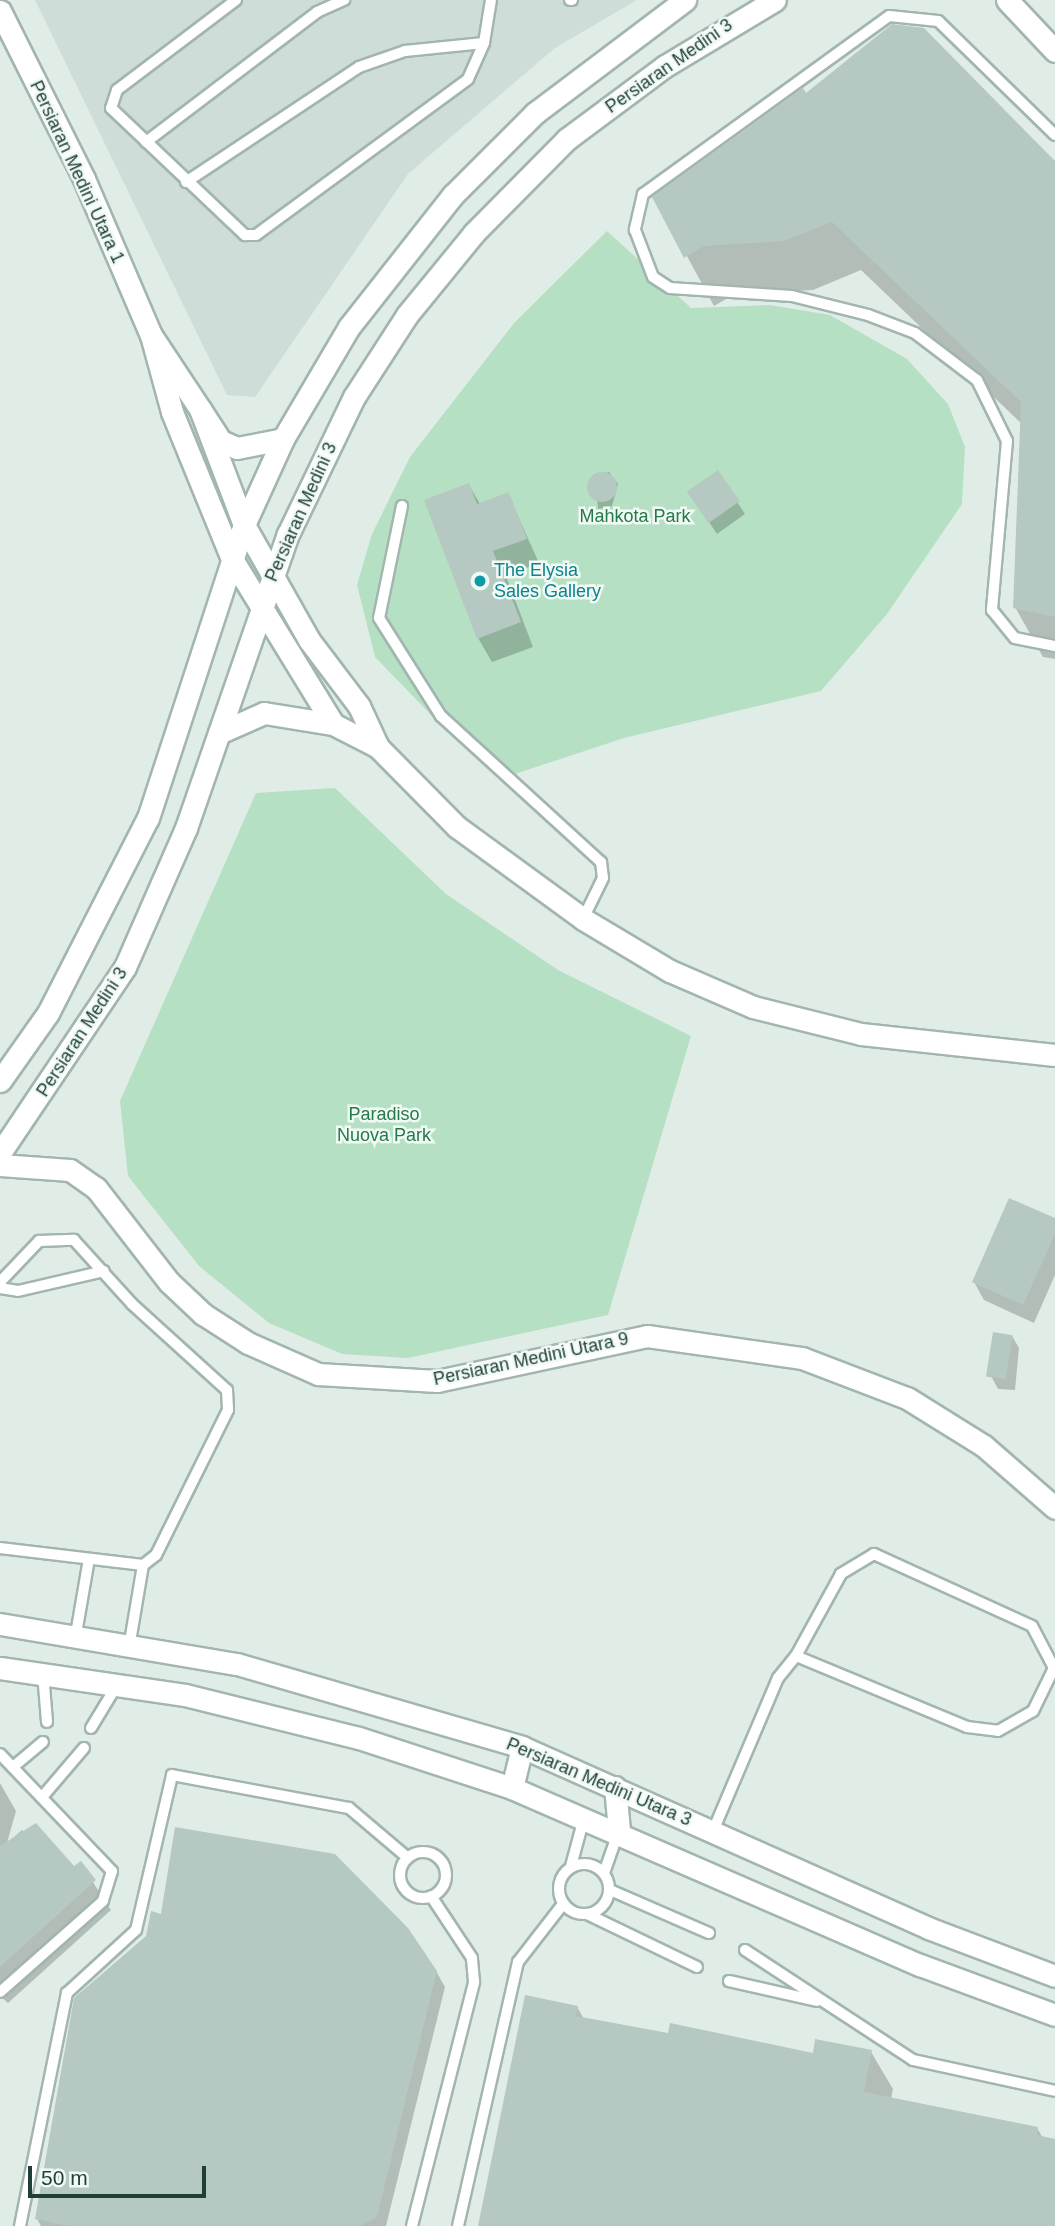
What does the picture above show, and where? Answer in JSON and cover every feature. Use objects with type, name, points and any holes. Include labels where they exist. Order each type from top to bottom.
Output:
[{"type":"street","points":[[0,1081],[48,1013],[148,818],[244,525],[282,439],[349,327],[453,195],[534,113],[685,0]]},
{"type":"street","name":"Persiaran Medini 3","points":[[0,1153],[125,967],[161,890],[219,733],[272,577],[354,397],[407,315],[474,233],[567,139],[665,66],[775,0]]},
{"type":"street","points":[[1007,0],[1055,51]]},
{"type":"street","name":"Persiaran Medini Utara 1","points":[[0,11],[84,179],[151,335],[172,412],[232,559],[260,609],[333,724],[378,747],[457,827],[583,919],[670,971],[753,1007],[861,1034],[1055,1055]]},
{"type":"street","name":"Persiaran Medini Utara 1","points":[[151,335],[200,409],[244,525],[272,577],[359,706],[378,747]]},
{"type":"street","points":[[200,409],[221,441],[237,448],[282,439]]},
{"type":"street","points":[[219,733],[264,713],[333,724]]},
{"type":"street","name":"Persiaran Medini Utara 9","points":[[0,1166],[70,1170],[96,1188],[169,1282],[203,1314],[248,1343],[318,1374],[437,1381],[647,1336],[789,1356],[907,1398],[984,1446],[1055,1508]]},
{"type":"street","name":"Persiaran Medini Utara 3","points":[[0,1624],[130,1642],[375,1700],[522,1747],[928,1928],[1055,1976]]},
{"type":"street","name":"Persiaran Medini Utara 3","points":[[0,1668],[118,1682],[359,1738],[512,1788],[619,1830],[920,1965],[1055,2015]]},
{"type":"street","points":[[512,1788],[522,1747]]},
{"type":"street","points":[[615,1787],[619,1830]]},
{"type":"lane","points":[[236,0],[117,90],[111,108],[235,232],[256,235],[468,79],[484,43],[491,0]]},
{"type":"lane","points":[[146,142],[317,12],[344,0]]},
{"type":"lane","points":[[1055,135],[938,21],[889,16],[643,194],[635,230],[653,277],[670,288],[792,296],[868,315],[915,333],[977,380],[1007,441],[992,610],[1005,632],[1055,646]]},
{"type":"lane","points":[[186,182],[359,67],[405,51],[484,43]]},
{"type":"lane","points":[[402,506],[379,618],[441,716],[601,862],[603,878],[583,919]]},
{"type":"lane","points":[[0,1282],[33,1245],[54,1238],[74,1240],[227,1390],[228,1410],[156,1555],[143,1565],[130,1642]]},
{"type":"lane","points":[[0,1288],[18,1291],[104,1271]]},
{"type":"lane","points":[[0,1548],[143,1565]]},
{"type":"lane","points":[[713,1831],[778,1678],[796,1656],[841,1574],[874,1554],[1032,1626],[1054,1668],[1033,1711],[998,1731],[967,1727],[796,1656]]},
{"type":"lane","points":[[76,1634],[89,1559]]},
{"type":"lane","points":[[43,1671],[47,1722]]},
{"type":"lane","points":[[91,1728],[118,1682]]},
{"type":"lane","points":[[13,1767],[43,1742]]},
{"type":"lane","points":[[43,1796],[84,1748]]},
{"type":"lane","points":[[0,1754],[104,1857],[112,1887],[0,1992]]},
{"type":"lane","points":[[20,2226],[67,1993],[136,1930],[172,1775],[349,1808],[408,1858]]},
{"type":"lane","points":[[585,1816],[571,1866],[558,1888],[564,1905],[697,1967]]},
{"type":"lane","points":[[587,1914],[603,1906],[610,1890],[604,1873],[619,1830]]},
{"type":"lane","points":[[422,1852],[441,1860],[445,1880],[432,1896],[416,1896],[404,1887],[401,1872],[408,1858],[422,1852]]},
{"type":"lane","points":[[571,1866],[589,1864],[604,1873]]},
{"type":"lane","points":[[610,1890],[709,1933]]},
{"type":"lane","points":[[412,2226],[474,1982],[472,1958],[432,1896]]},
{"type":"lane","points":[[458,2226],[519,1962],[564,1905]]},
{"type":"lane","points":[[745,1950],[913,2060],[1055,2091]]},
{"type":"lane","points":[[729,1981],[823,2003]]},
{"type":"shaded area","points":[[35,0],[637,0],[555,48],[408,174],[255,397],[227,395]]},
{"type":"green space","name":"Mahkota Park","points":[[607,231],[691,308],[770,305],[830,315],[907,359],[948,404],[965,447],[962,504],[887,614],[821,691],[624,738],[506,777],[436,720],[375,657],[357,585],[372,534],[410,457],[514,323]]},
{"type":"green space","name":"Paradiso Nuova Park","points":[[335,788],[446,894],[558,970],[691,1036],[608,1315],[408,1358],[342,1354],[269,1323],[199,1266],[128,1176],[120,1101],[256,793]]},
{"type":"building","points":[[892,24],[924,28],[1055,161],[1055,617],[1013,608],[1021,402],[832,222],[784,241],[704,246],[684,258],[652,197],[803,88],[806,93]]},
{"type":"building","points":[[718,470],[740,501],[709,523],[687,492]]},
{"type":"building","points":[[602,472],[613,476],[617,487],[613,498],[602,502],[591,498],[587,487],[591,476]]},
{"type":"building","name":"The Elysia Sales Gallery","points":[[469,483],[477,504],[509,492],[527,539],[493,551],[521,622],[477,639],[424,500]]},
{"type":"building","points":[[1009,1198],[1055,1218],[1055,1234],[1023,1305],[972,1282]]},
{"type":"building","points":[[993,1332],[1013,1335],[1006,1380],[986,1376]]},
{"type":"building","points":[[36,1823],[74,1866],[81,1861],[96,1880],[0,1967],[0,1846]]},
{"type":"building","points":[[175,1827],[335,1854],[408,1928],[437,1971],[377,2217],[360,2226],[68,2226],[35,2219],[74,1998],[146,1936],[151,1911],[161,1914]]},
{"type":"building","points":[[525,1995],[578,2006],[576,2016],[668,2033],[670,2023],[813,2053],[815,2039],[872,2050],[864,2092],[1038,2127],[1037,2135],[1055,2139],[1055,2226],[478,2226]]},
{"type":"place","name":"The Elysia Sales Gallery","points":[[480,581]]}]
